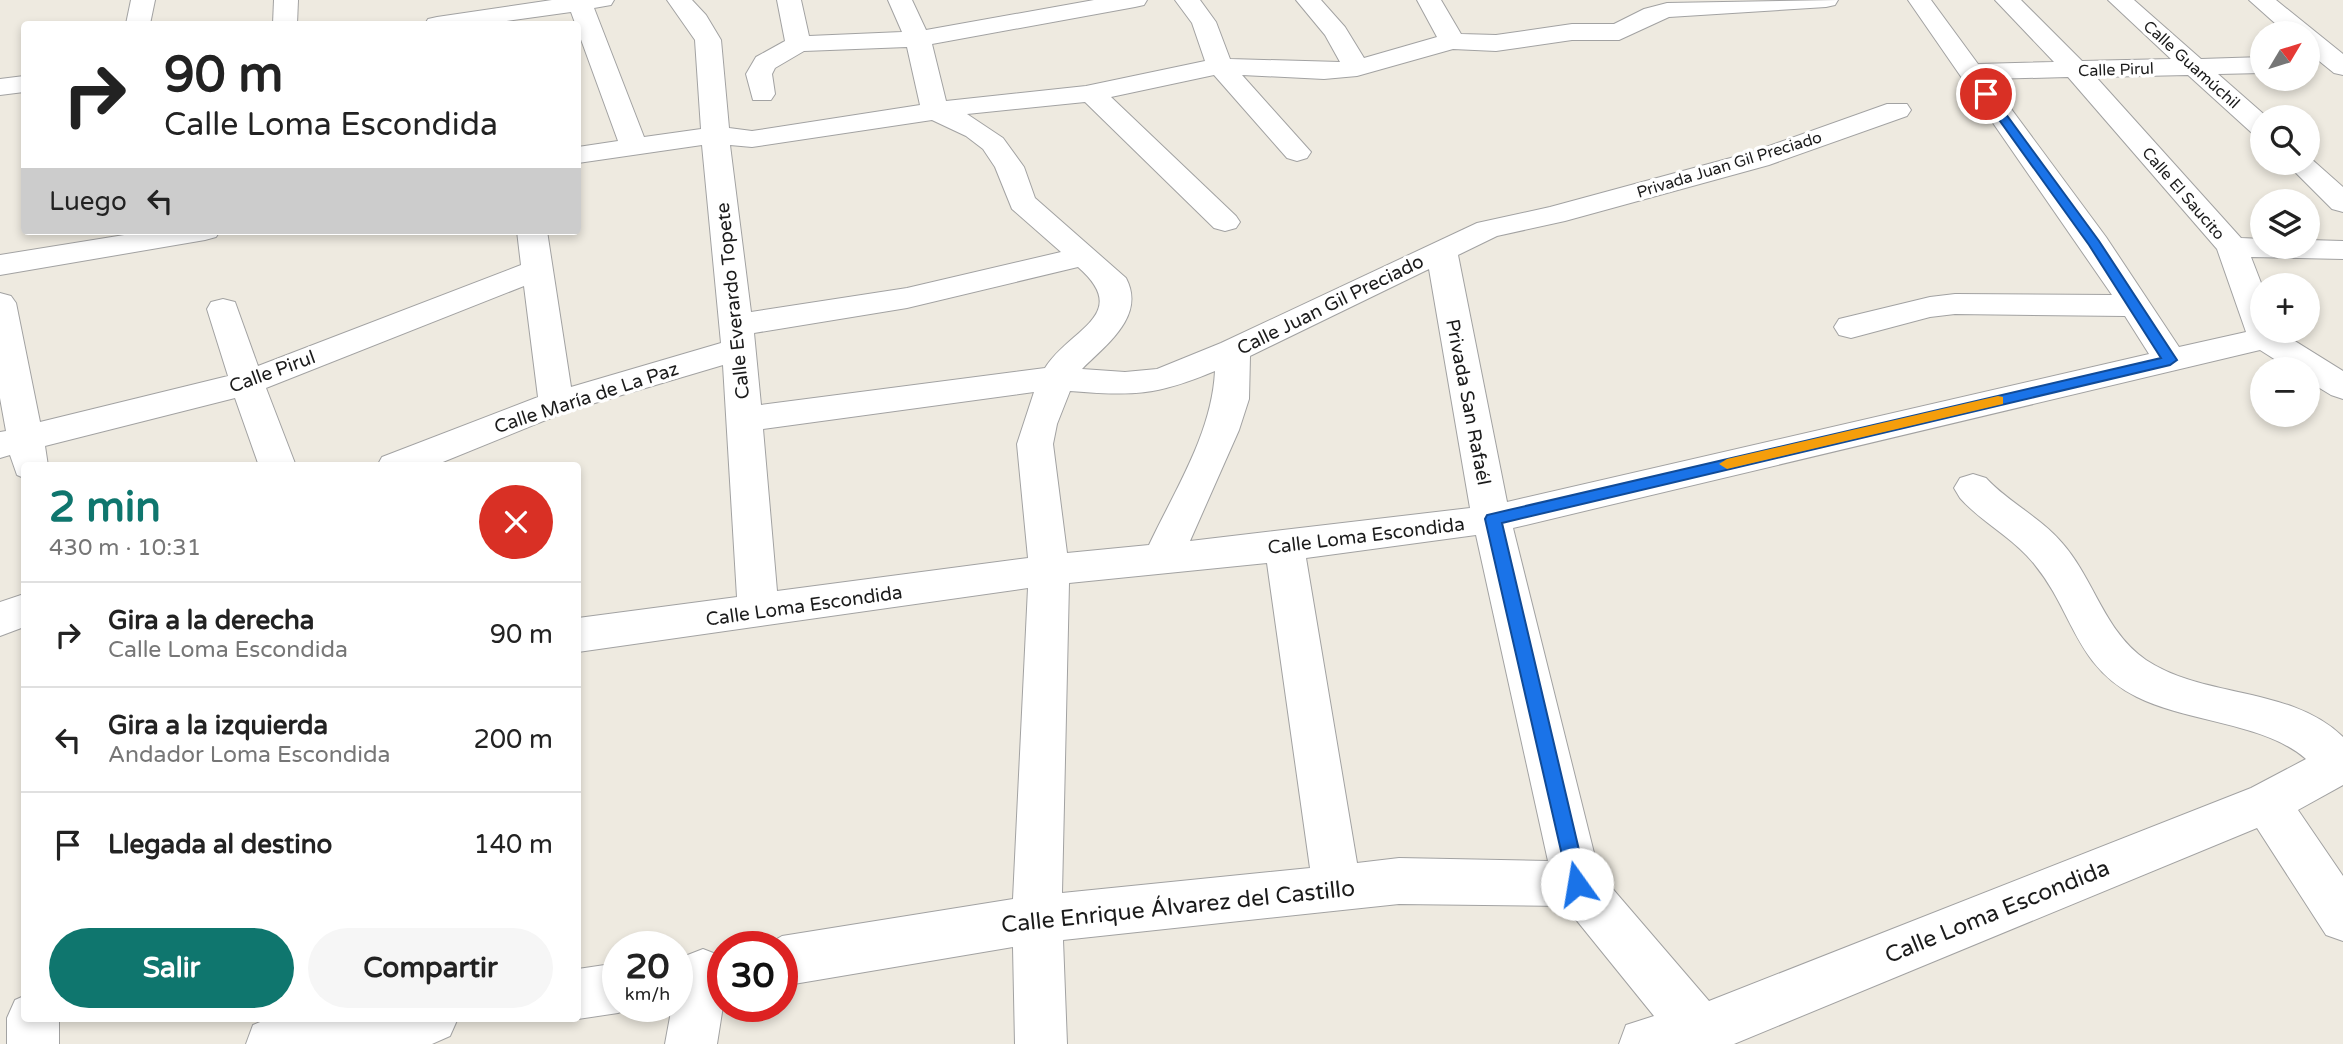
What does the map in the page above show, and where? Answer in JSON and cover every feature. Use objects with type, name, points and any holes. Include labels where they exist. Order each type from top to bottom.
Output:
[{"type":"street","points":[[139,21],[143,0]]},
{"type":"street","points":[[285,21],[286,0]]},
{"type":"street","points":[[431,0],[435,21]]},
{"type":"street","name":"Calle Everardo Topete","points":[[679,0],[697,20],[708,40],[716,146],[738,337],[758,612]]},
{"type":"street","points":[[789,0],[798,44]]},
{"type":"street","points":[[900,0],[918,39],[935,111]]},
{"type":"street","points":[[762,94],[759,74],[765,62],[798,44],[918,39],[1135,0]]},
{"type":"street","points":[[1187,0],[1204,22],[1220,66],[1297,152]]},
{"type":"street","points":[[1308,0],[1335,32],[1357,68]]},
{"type":"street","points":[[1429,0],[1452,41]]},
{"type":"street","points":[[581,176],[752,139],[935,111],[979,116],[1220,66],[1324,71],[1357,68],[1452,41],[1496,43],[1572,32],[1619,32],[1653,14],[1667,10],[1826,0]]},
{"type":"street","name":"Calle El Saucito","points":[[2007,0],[2076,71],[2232,247],[2250,297]]},
{"type":"street","name":"Calle Guamúchil","points":[[2120,0],[2250,116]]},
{"type":"street","points":[[2260,0],[2286,21]]},
{"type":"street","points":[[456,21],[591,1],[635,147]]},
{"type":"street","points":[[1919,1],[2095,244],[2170,360]]},
{"type":"street","points":[[2320,49],[2341,66]]},
{"type":"street","name":"Calle Pirul","points":[[1970,72],[2250,65]]},
{"type":"street","points":[[2320,65],[2341,66]]},
{"type":"street","points":[[0,87],[21,84]]},
{"type":"street","points":[[1091,93],[1225,222]]},
{"type":"street","name":"Privada Juan Gil Preciado","points":[[1601,203],[1759,159],[1897,110]]},
{"type":"street","points":[[979,116],[1007,162],[1023,203],[1110,278],[1116,289],[1115,312],[1110,322],[1056,378],[1035,444],[1049,570],[1037,919],[1041,1044]]},
{"type":"street","points":[[581,155],[635,147],[716,146]]},
{"type":"street","points":[[2313,175],[2343,203]]},
{"type":"street","name":"Calle Juan Gil Preciado","points":[[744,419],[1056,378],[1142,384],[1162,380],[1233,351],[1441,250],[1500,225],[1601,203]]},
{"type":"street","points":[[0,239],[23,235]]},
{"type":"street","points":[[0,265],[115,238],[154,235]]},
{"type":"street","points":[[532,235],[556,403]]},
{"type":"street","points":[[2232,247],[2343,250]]},
{"type":"street","name":"Privada San Rafaél","points":[[1441,250],[1493,519],[1577,884],[1704,1037]]},
{"type":"street","name":"Calle María de La Paz","points":[[405,462],[556,403],[738,337],[1084,256]]},
{"type":"street","name":"Calle Pirul","points":[[19,450],[247,383],[536,270]]},
{"type":"street","points":[[0,303],[19,450]]},
{"type":"street","points":[[1851,327],[1930,307],[1955,304],[2135,306]]},
{"type":"street","points":[[223,309],[277,462]]},
{"type":"street","name":"Calle Loma Escondida","points":[[581,635],[1049,570],[1284,546],[1493,519],[2250,341]]},
{"type":"street","points":[[2273,343],[2343,387]]},
{"type":"street","points":[[1163,557],[1221,430],[1231,399],[1233,351]]},
{"type":"street","points":[[1973,488],[1991,508],[2050,556],[2093,635],[2132,672],[2181,696],[2288,726],[2314,739],[2341,763]]},
{"type":"street","points":[[1284,546],[1337,888]]},
{"type":"street","points":[[0,620],[21,611]]},
{"type":"street","name":"Calle Loma Escondida","points":[[1644,1044],[1704,1037],[2267,803],[2341,763]]},
{"type":"street","points":[[2267,803],[2343,918]]},
{"type":"street","name":"Calle Enrique Álvarez del Castillo","points":[[798,958],[1037,919],[1399,881],[1577,884]]},
{"type":"street","points":[[691,1044],[701,974]]},
{"type":"street","points":[[581,994],[602,990]]},
{"type":"street","points":[[33,1022],[33,1044]]},
{"type":"street","points":[[272,1044],[371,1036],[418,1022]]},
{"type":"slow traffic","points":[[1727,464],[1998,401]]},
{"type":"route","points":[[1577,884],[1493,519],[2170,360],[2095,244],[1986,94]]}]
